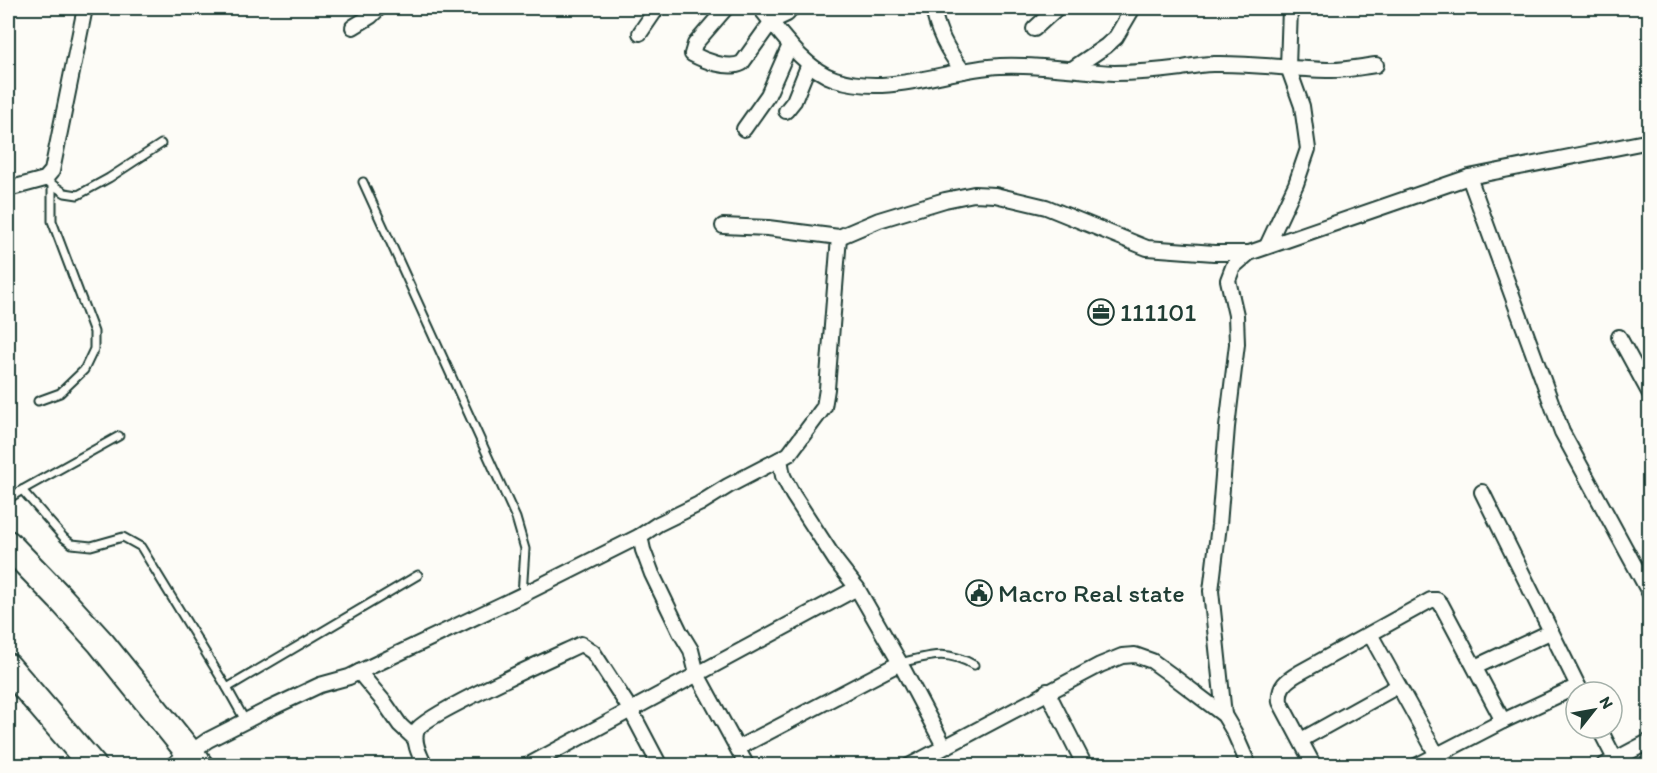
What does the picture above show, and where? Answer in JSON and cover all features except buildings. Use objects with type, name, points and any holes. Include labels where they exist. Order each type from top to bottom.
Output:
[{"type":"highway","points":[[8,544],[101,643],[187,762]]},
{"type":"highway","points":[[8,666],[93,765]]},
{"type":"street","points":[[8,189],[49,182],[85,8]]},
{"type":"street","points":[[353,27],[379,8]]},
{"type":"street","points":[[640,33],[657,8]]},
{"type":"street","points":[[726,8],[695,44],[692,54],[719,64],[736,66],[742,63],[772,21],[787,14],[792,8]]},
{"type":"street","points":[[760,8],[790,45],[822,74],[850,83],[876,86],[900,84],[1000,66],[1113,73],[1240,63],[1329,70],[1376,65]]},
{"type":"street","points":[[933,8],[942,39],[963,71]]},
{"type":"street","points":[[1034,29],[1057,8]]},
{"type":"street","points":[[1072,69],[1116,37],[1132,8]]},
{"type":"street","points":[[1267,246],[1296,184],[1308,149],[1302,106],[1288,67],[1290,8]]},
{"type":"street","points":[[744,129],[768,95],[790,45]]},
{"type":"street","points":[[786,111],[794,101],[809,64]]},
{"type":"street","points":[[1224,715],[1212,591],[1237,344],[1236,315],[1228,280],[1233,267],[1249,253],[1267,246],[1469,177],[1650,141]]},
{"type":"street","points":[[1469,177],[1562,432],[1650,594]]},
{"type":"street","points":[[723,226],[768,228],[839,237],[879,220],[945,201],[974,194],[995,195],[1046,207],[1147,248],[1249,253]]},
{"type":"street","points":[[187,762],[208,740],[320,685],[349,677],[522,595],[640,536],[658,524],[789,454],[824,407],[839,237]]},
{"type":"street","points":[[1620,336],[1650,394]]},
{"type":"street","points":[[780,459],[783,476],[836,561],[857,588],[944,746]]},
{"type":"street","points":[[1482,492],[1575,680]]},
{"type":"street","points":[[640,536],[652,574],[691,650],[697,674],[747,765]]},
{"type":"street","points":[[527,765],[551,760],[630,709],[857,588]]},
{"type":"street","points":[[1314,765],[1280,702],[1279,695],[1282,687],[1299,673],[1431,600],[1437,600],[1442,604],[1503,721]]},
{"type":"street","points":[[1475,667],[1550,632]]},
{"type":"street","points":[[1371,634],[1437,754]]},
{"type":"street","points":[[425,765],[415,739],[417,729],[428,720],[581,644],[593,652],[630,709],[660,765]]},
{"type":"street","points":[[909,765],[1100,664],[1122,656],[1135,655],[1152,661],[1224,715],[1250,765]]},
{"type":"street","points":[[738,748],[900,663]]},
{"type":"street","points":[[359,672],[400,725],[415,739]]},
{"type":"street","points":[[1301,740],[1398,686]]},
{"type":"street","points":[[1047,691],[1085,765]]},
{"type":"street","points":[[1416,765],[1503,721],[1564,696]]},
{"type":"street","points":[[1603,740],[1609,762],[1650,741]]},
{"type":"lane","points":[[49,182],[65,193],[78,195],[161,144]]},
{"type":"lane","points":[[39,401],[60,393],[76,378],[84,370],[94,349],[94,332],[52,221],[49,182]]},
{"type":"lane","points":[[363,182],[516,518],[525,549],[522,595]]},
{"type":"lane","points":[[8,499],[119,436]]},
{"type":"lane","points":[[22,490],[72,544],[91,546],[123,537],[141,548],[246,722]]},
{"type":"lane","points":[[227,688],[418,575]]},
{"type":"lane","points":[[900,663],[936,654],[959,657],[974,665]]},
{"type":"place","name":"111101","points":[[1101,312]]},
{"type":"place","name":"Macro Real state","points":[[979,593]]}]
